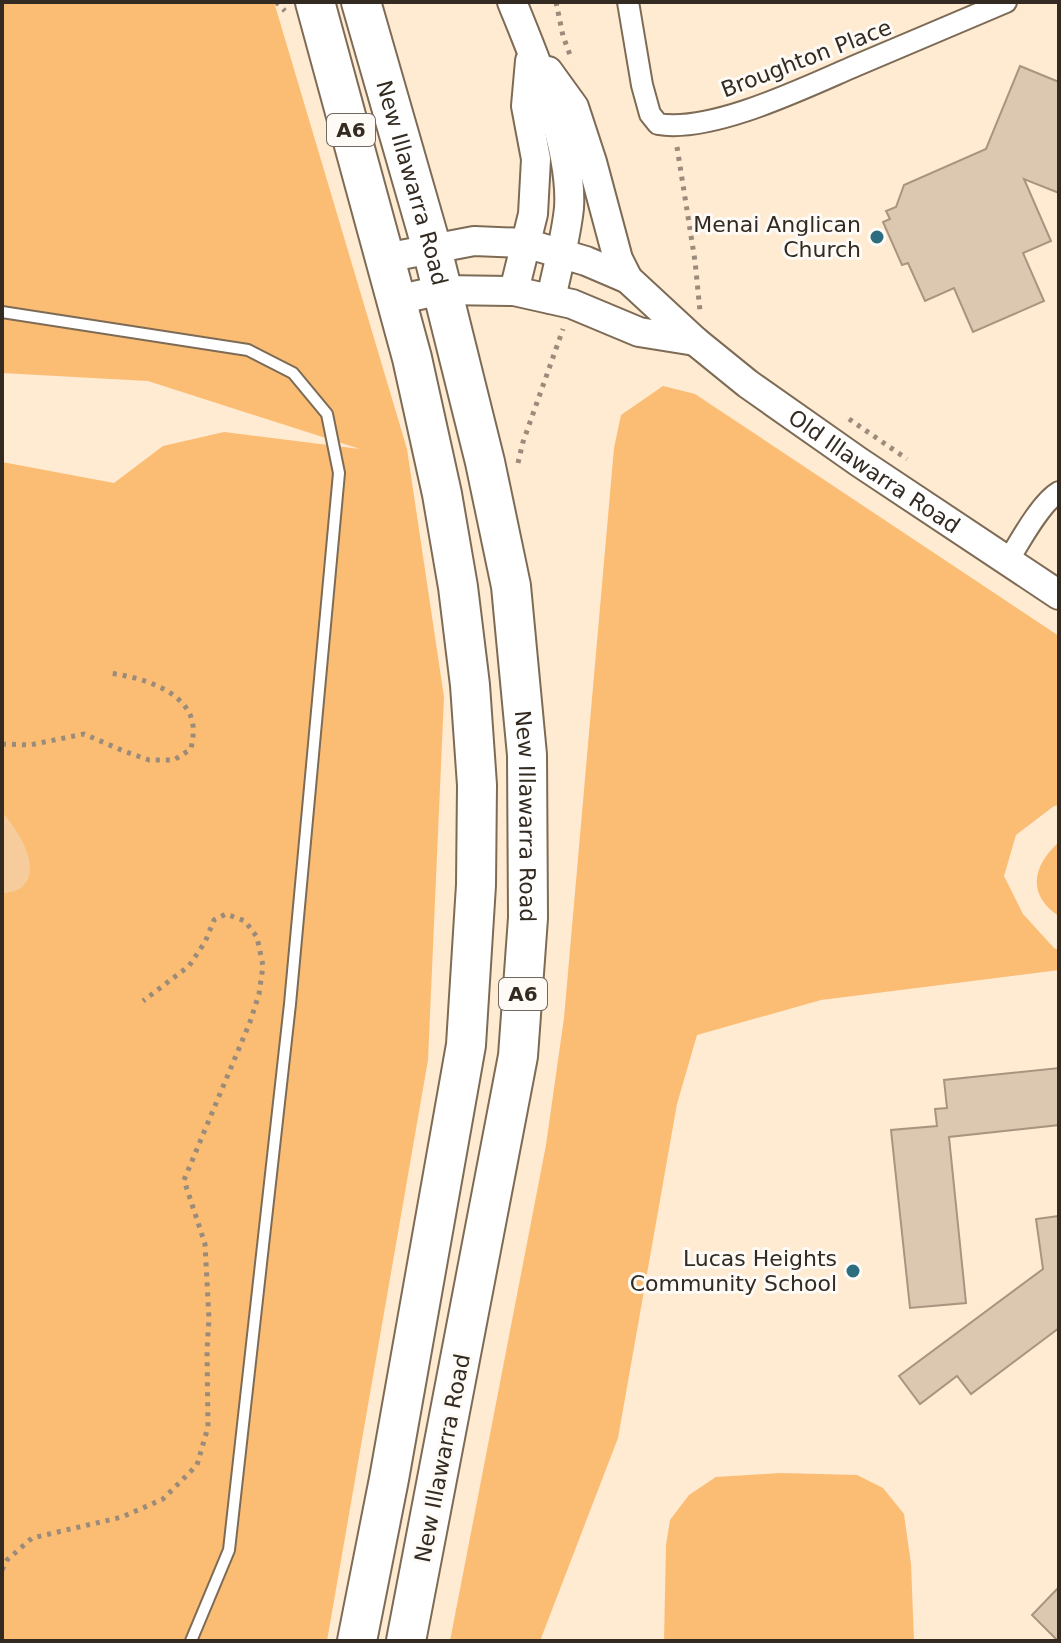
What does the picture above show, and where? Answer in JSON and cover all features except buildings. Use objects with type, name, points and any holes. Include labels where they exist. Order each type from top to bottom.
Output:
[{"type":"highway","name":"New Illawarra Road","points":[[315,2],[412,358],[442,494],[470,685],[477,785],[476,885],[466,1045],[392,1464],[357,1641]]},
{"type":"highway","name":"New Illawarra Road","points":[[361,2],[432,249],[485,462],[511,586],[527,755],[528,918],[518,1056],[406,1641]]},
{"type":"street","name":"Old Illawarra Road","points":[[512,2],[559,133],[567,171],[569,207],[551,299]]},
{"type":"street","points":[[628,2],[650,114],[658,124],[674,126]]},
{"type":"street","name":"Broughton Place","points":[[674,126],[719,118],[771,102],[1006,2]]},
{"type":"street","name":"Old Illawarra Road","points":[[514,291],[533,214],[536,159],[526,106],[530,48]]},
{"type":"street","name":"Old Illawarra Road","points":[[530,48],[574,107],[618,259],[628,279]]},
{"type":"street","name":"Old Illawarra Road","points":[[385,258],[474,241],[525,243],[586,261],[628,279],[698,329],[761,393],[1059,595]]},
{"type":"street","name":"Old Illawarra Road","points":[[396,300],[442,290],[514,291],[572,304],[639,332],[698,329]]},
{"type":"street","points":[[1008,561],[1032,523],[1053,495],[1059,492]]},
{"type":"lane","points":[[2,312],[248,350],[293,373],[327,414],[339,473],[290,1004],[229,1550],[191,1641]]},
{"type":"path","points":[[674,126],[695,261],[698,329]]},
{"type":"path","points":[[838,412],[915,465]]},
{"type":"path","points":[[2,744],[30,745],[84,734],[149,760],[174,760],[191,749],[194,731],[190,714],[174,696],[132,675],[108,673]]},
{"type":"path","points":[[2,1570],[7,1560],[32,1538],[122,1517],[163,1499],[197,1465],[208,1427],[209,1319],[205,1244],[184,1180],[255,1008],[263,966],[257,937],[245,921],[226,914],[214,920],[205,942],[189,966],[143,1001]]},
{"type":"shaded area","points":[[2,2],[274,2],[407,449],[444,697],[428,1060],[327,1641],[2,1641],[2,462],[114,483],[163,446],[224,432],[360,449],[148,381],[2,373]]},
{"type":"shaded area","points":[[663,386],[695,394],[1059,636],[1059,805],[1016,835],[1004,876],[1023,914],[1059,950],[1059,970],[821,1000],[697,1035],[677,1104],[618,1438],[540,1641],[450,1641],[546,1145],[564,1018],[614,448],[621,415]]},
{"type":"shaded area","points":[[2,812],[26,849],[30,871],[28,880],[21,888],[2,894]]},
{"type":"shaded area","points":[[1059,842],[1059,916],[1041,899],[1037,880],[1043,860]]},
{"type":"shaded area","points":[[780,1473],[857,1475],[883,1488],[904,1514],[911,1564],[914,1641],[664,1641],[666,1545],[670,1520],[689,1495],[716,1477]]},
{"type":"place","name":"Menai Anglican Church","points":[[877,237]]},
{"type":"place","name":"Lucas Heights Community School","points":[[853,1271]]}]
